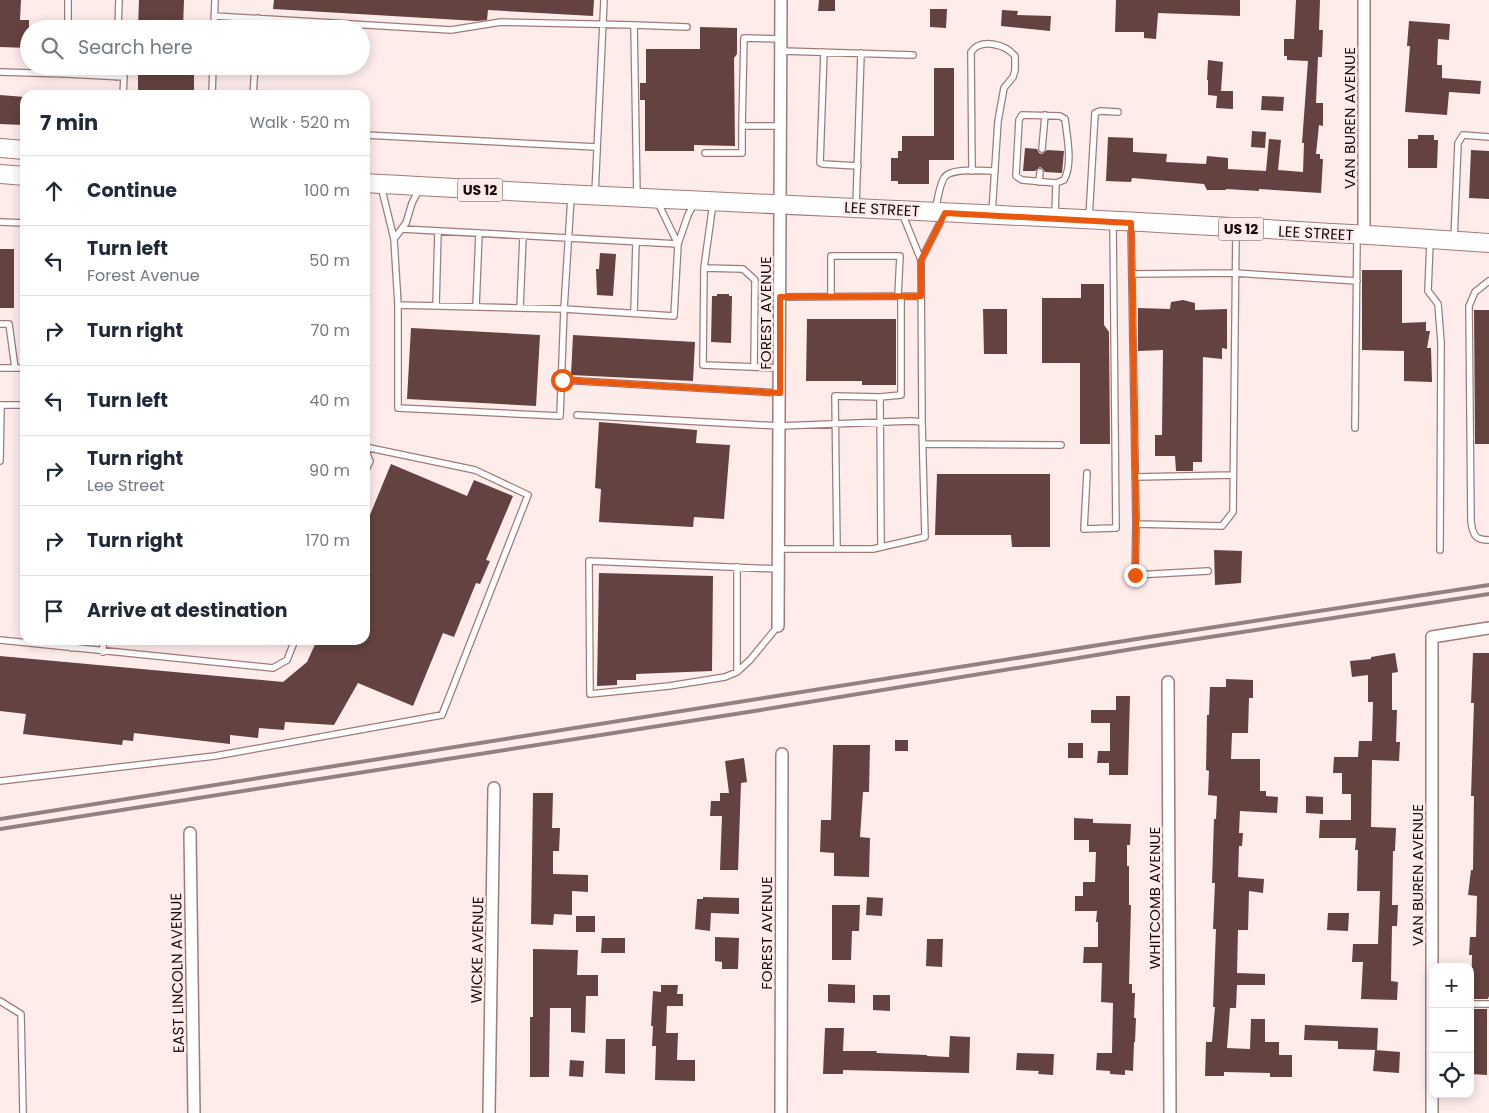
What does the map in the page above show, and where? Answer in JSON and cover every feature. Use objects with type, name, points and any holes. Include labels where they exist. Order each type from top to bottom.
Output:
[{"type":"main road","points":[[0,148],[20,150]]},
{"type":"main road","points":[[0,174],[20,176]]},
{"type":"main road","name":"LEE STREET","points":[[373,183],[1489,243]]},
{"type":"street","name":"FOREST AVENUE","points":[[778,626],[781,0]]},
{"type":"street","name":"VAN BUREN AVENUE","points":[[1361,235],[1364,0]]},
{"type":"street","name":"VAN BUREN AVENUE","points":[[1432,963],[1432,637],[1489,628]]},
{"type":"street","name":"WHITCOMB AVENUE","points":[[1168,682],[1170,1113]]},
{"type":"street","name":"FOREST AVENUE","points":[[781,1113],[782,754]]},
{"type":"street","name":"WICKE AVENUE","points":[[489,1113],[494,788]]},
{"type":"street","name":"EAST LINCOLN AVENUE","points":[[190,833],[194,1113]]},
{"type":"street","name":"VAN BUREN AVENUE","points":[[1432,1008],[1432,1113]]},
{"type":"lane","points":[[68,0],[68,20]]},
{"type":"lane","points":[[118,20],[119,0]]},
{"type":"lane","points":[[214,20],[215,0]]},
{"type":"lane","points":[[595,196],[604,0]]},
{"type":"lane","points":[[214,16],[290,20]]},
{"type":"lane","points":[[370,25],[450,30],[501,22],[687,27]]},
{"type":"lane","points":[[634,25],[637,198]]},
{"type":"lane","points":[[706,153],[742,153],[744,38],[824,52],[913,55]]},
{"type":"lane","points":[[972,171],[971,52],[975,46],[980,45],[1004,46],[1014,56],[1016,63],[1013,77],[1004,88],[998,121],[992,215]]},
{"type":"lane","points":[[824,52],[820,163],[858,166]]},
{"type":"lane","points":[[856,208],[861,53]]},
{"type":"lane","points":[[0,72],[20,73]]},
{"type":"lane","points":[[83,75],[124,77],[123,90]]},
{"type":"lane","points":[[212,90],[213,75]]},
{"type":"lane","points":[[253,90],[254,75]]},
{"type":"lane","points":[[1089,221],[1094,119],[1096,113],[1100,111],[1118,112]]},
{"type":"lane","points":[[1022,115],[1060,116],[1065,119],[1068,146],[1067,171],[1064,180],[1056,183],[1039,182],[1022,180],[1016,176],[1019,120],[1022,115]]},
{"type":"lane","points":[[1042,149],[1045,115]]},
{"type":"lane","points":[[742,126],[781,126]]},
{"type":"lane","points":[[370,135],[596,147]]},
{"type":"lane","points":[[1454,241],[1458,143],[1463,135],[1489,137]]},
{"type":"lane","points":[[921,260],[939,212],[944,178],[952,172],[995,171]]},
{"type":"lane","points":[[1039,182],[1040,172]]},
{"type":"lane","points":[[373,183],[394,239],[398,304],[398,408],[560,416],[571,195]]},
{"type":"lane","points":[[1055,219],[1056,183]]},
{"type":"lane","points":[[394,239],[406,223],[412,203],[421,186]]},
{"type":"lane","points":[[656,199],[678,244]]},
{"type":"lane","points":[[398,304],[564,309],[674,316],[678,244],[688,215],[704,201]]},
{"type":"lane","points":[[704,201],[703,365],[780,368]]},
{"type":"lane","points":[[778,549],[873,549],[925,537],[921,260],[901,210]]},
{"type":"lane","points":[[0,222],[20,223]]},
{"type":"lane","points":[[1122,222],[1132,274],[1136,524],[1135,575],[1208,571]]},
{"type":"lane","points":[[1086,473],[1084,529],[1116,528],[1122,222]]},
{"type":"lane","points":[[1136,524],[1222,526],[1233,512],[1236,228]]},
{"type":"lane","points":[[402,229],[678,244]]},
{"type":"lane","points":[[436,306],[438,231]]},
{"type":"lane","points":[[476,306],[479,233]]},
{"type":"lane","points":[[1354,428],[1357,281],[1361,235]]},
{"type":"lane","points":[[520,308],[523,236]]},
{"type":"lane","points":[[1430,240],[1428,291],[1438,304],[1441,342],[1440,550]]},
{"type":"lane","points":[[634,313],[636,242]]},
{"type":"lane","points":[[831,297],[832,256],[900,256],[901,396],[835,396],[837,549]]},
{"type":"lane","points":[[704,268],[742,269],[754,280],[754,366]]},
{"type":"lane","points":[[1132,274],[1235,273],[1357,281]]},
{"type":"lane","points":[[1489,281],[1474,292],[1470,306],[1471,522],[1475,538],[1489,540]]},
{"type":"lane","points":[[780,297],[921,296]]},
{"type":"lane","points":[[0,324],[9,324],[15,368]]},
{"type":"lane","points":[[0,368],[20,368]]},
{"type":"lane","points":[[562,380],[780,393]]},
{"type":"lane","points":[[880,397],[881,547]]},
{"type":"lane","points":[[0,461],[0,405],[20,405]]},
{"type":"lane","points":[[578,415],[779,426],[922,422]]},
{"type":"lane","points":[[923,444],[1061,445]]},
{"type":"lane","points":[[0,781],[215,756],[442,715],[528,495],[475,470],[370,449]]},
{"type":"lane","points":[[1135,477],[1233,475]]},
{"type":"lane","points":[[778,569],[590,561],[590,694],[725,677],[737,672],[750,660],[778,626]]},
{"type":"lane","points":[[737,567],[737,672]]},
{"type":"lane","points":[[0,640],[20,641]]},
{"type":"lane","points":[[54,645],[103,652],[272,668],[287,660],[293,645]]},
{"type":"lane","points":[[103,645],[103,652]]},
{"type":"lane","points":[[0,1001],[21,1014],[23,1113]]},
{"type":"lane","points":[[1474,1004],[1489,1004]]},
{"type":"building","points":[[0,0],[21,0],[20,48],[0,47]]},
{"type":"building","points":[[139,0],[184,0],[183,20],[138,20]]},
{"type":"building","points":[[274,0],[594,0],[593,16],[488,10],[487,20],[477,21],[273,9]]},
{"type":"building","points":[[819,0],[835,0],[835,11],[818,11]]},
{"type":"building","points":[[1116,0],[1240,0],[1240,16],[1158,13],[1156,39],[1144,38],[1144,32],[1115,32]]},
{"type":"building","points":[[1296,0],[1320,0],[1319,30],[1323,30],[1322,57],[1318,57],[1316,103],[1323,103],[1323,126],[1319,125],[1316,154],[1320,154],[1320,159],[1323,159],[1321,193],[1259,189],[1259,191],[1207,190],[1204,184],[1132,178],[1131,182],[1106,181],[1108,137],[1133,138],[1133,152],[1167,154],[1166,162],[1206,164],[1207,156],[1228,158],[1228,169],[1266,171],[1269,139],[1281,140],[1278,170],[1303,172],[1304,143],[1302,143],[1308,61],[1287,60],[1287,56],[1284,56],[1284,39],[1294,39]]},
{"type":"building","points":[[930,9],[947,9],[946,28],[930,27]]},
{"type":"building","points":[[1002,10],[1018,11],[1017,15],[1051,16],[1050,31],[1001,26]]},
{"type":"building","points":[[1409,21],[1450,24],[1449,40],[1438,39],[1437,65],[1442,65],[1442,78],[1481,81],[1480,94],[1449,92],[1447,115],[1405,112],[1410,46],[1407,46]]},
{"type":"building","points":[[700,27],[737,28],[737,54],[734,58],[735,146],[694,145],[694,151],[645,151],[645,100],[640,100],[640,83],[646,83],[646,49],[700,49]]},
{"type":"building","points":[[1208,60],[1223,62],[1221,91],[1233,91],[1233,109],[1216,108],[1217,96],[1208,95]]},
{"type":"building","points":[[934,68],[954,68],[954,160],[929,160],[929,184],[898,184],[898,181],[891,181],[891,158],[898,158],[898,151],[902,151],[902,136],[934,136]]},
{"type":"building","points":[[138,75],[194,75],[194,90],[138,90]]},
{"type":"building","points":[[0,95],[20,97],[20,125],[0,124]]},
{"type":"building","points":[[1262,96],[1284,97],[1283,111],[1261,110]]},
{"type":"building","points":[[1252,131],[1266,132],[1265,148],[1251,147]]},
{"type":"building","points":[[1418,135],[1434,135],[1434,140],[1438,140],[1437,168],[1408,168],[1408,139],[1418,139]]},
{"type":"building","points":[[1025,148],[1037,149],[1042,154],[1047,150],[1064,151],[1062,173],[1045,172],[1040,167],[1035,171],[1023,171]]},
{"type":"building","points":[[1471,150],[1489,151],[1489,199],[1469,198]]},
{"type":"building","points":[[0,249],[14,249],[14,308],[0,308]]},
{"type":"building","points":[[600,253],[616,254],[613,296],[597,295],[596,269],[599,269]]},
{"type":"building","points":[[1362,270],[1402,270],[1402,323],[1426,322],[1426,331],[1430,331],[1427,348],[1431,348],[1432,382],[1404,381],[1404,351],[1362,350]]},
{"type":"building","points":[[1081,284],[1104,284],[1104,325],[1109,332],[1110,444],[1080,444],[1080,363],[1042,363],[1042,298],[1081,298]]},
{"type":"building","points":[[717,294],[729,294],[729,296],[732,296],[731,343],[711,342],[712,296],[717,296]]},
{"type":"building","points":[[1183,300],[1195,303],[1195,310],[1227,309],[1227,349],[1222,348],[1222,359],[1203,357],[1202,462],[1193,462],[1193,471],[1176,471],[1175,456],[1155,456],[1155,435],[1162,435],[1163,350],[1138,351],[1138,308],[1170,309],[1171,302]]},
{"type":"building","points":[[983,309],[1007,309],[1007,354],[984,354]]},
{"type":"building","points":[[1474,310],[1489,310],[1489,444],[1475,444]]},
{"type":"building","points":[[807,319],[896,319],[896,385],[862,385],[862,381],[806,381]]},
{"type":"building","points":[[411,328],[540,335],[536,406],[407,399]]},
{"type":"building","points":[[573,335],[695,342],[693,381],[571,375]]},
{"type":"building","points":[[599,422],[697,430],[696,443],[730,445],[724,519],[694,517],[693,527],[599,522],[601,489],[595,488]]},
{"type":"building","points":[[391,464],[467,496],[474,480],[513,496],[486,560],[490,561],[480,584],[476,583],[454,637],[443,633],[413,706],[358,683],[334,725],[285,722],[284,730],[259,728],[258,738],[230,735],[230,744],[134,733],[133,741],[123,740],[122,745],[23,734],[26,714],[0,711],[0,656],[283,682],[307,662],[315,645],[370,645],[370,515]]},
{"type":"building","points":[[937,474],[1050,474],[1050,547],[1012,547],[1011,535],[935,535]]},
{"type":"building","points":[[1214,550],[1242,551],[1241,583],[1215,585]]},
{"type":"building","points":[[599,573],[713,576],[712,671],[636,674],[636,680],[617,680],[617,685],[597,686]]},
{"type":"building","points":[[1395,653],[1398,672],[1392,673],[1392,710],[1397,710],[1396,742],[1400,742],[1399,761],[1372,760],[1371,827],[1396,828],[1395,851],[1393,851],[1392,905],[1398,905],[1397,926],[1392,926],[1391,981],[1398,982],[1397,1000],[1361,999],[1363,962],[1352,962],[1353,944],[1378,944],[1380,891],[1357,891],[1358,850],[1355,850],[1356,838],[1319,838],[1320,820],[1351,820],[1351,794],[1342,794],[1342,773],[1333,773],[1334,757],[1358,757],[1359,741],[1372,741],[1373,702],[1368,702],[1368,675],[1352,677],[1350,661],[1371,659],[1371,657]]},
{"type":"building","points":[[1473,653],[1489,653],[1488,999],[1474,999],[1474,963],[1472,963],[1472,955],[1469,955],[1470,937],[1476,937],[1477,896],[1468,895],[1471,870],[1473,870],[1474,796],[1471,796],[1474,703],[1471,703]]},
{"type":"building","points":[[1226,679],[1253,680],[1253,698],[1249,698],[1248,733],[1232,733],[1231,759],[1260,759],[1260,791],[1266,791],[1266,796],[1278,797],[1277,813],[1240,811],[1239,833],[1243,833],[1242,846],[1239,846],[1238,877],[1264,879],[1263,893],[1249,891],[1248,930],[1238,930],[1237,973],[1265,974],[1265,985],[1237,985],[1236,1008],[1230,1008],[1227,1048],[1250,1049],[1251,1019],[1265,1019],[1265,1042],[1279,1042],[1279,1055],[1292,1055],[1292,1077],[1270,1077],[1270,1073],[1224,1072],[1224,1076],[1205,1076],[1206,1042],[1212,1042],[1215,1007],[1213,1007],[1216,929],[1213,929],[1215,883],[1212,883],[1214,819],[1216,819],[1217,796],[1208,795],[1209,771],[1206,770],[1207,715],[1209,715],[1210,687],[1226,687]]},
{"type":"building","points":[[1116,696],[1130,696],[1128,775],[1109,775],[1109,763],[1097,763],[1098,751],[1110,751],[1110,723],[1091,723],[1091,710],[1116,710]]},
{"type":"building","points":[[895,740],[908,740],[908,751],[895,751]]},
{"type":"building","points":[[1068,743],[1083,743],[1083,758],[1068,758]]},
{"type":"building","points":[[833,745],[870,745],[869,792],[863,792],[860,837],[870,838],[869,877],[834,876],[834,853],[820,852],[821,820],[831,820]]},
{"type":"building","points":[[744,758],[747,782],[741,783],[738,870],[720,870],[722,816],[710,816],[711,801],[720,801],[720,793],[729,793],[725,761]]},
{"type":"building","points":[[533,793],[553,793],[552,828],[560,828],[559,851],[553,851],[553,874],[588,875],[588,892],[572,891],[572,915],[554,914],[553,925],[531,924]]},
{"type":"building","points":[[1306,796],[1323,797],[1323,814],[1306,813]]},
{"type":"building","points":[[1074,818],[1093,819],[1093,823],[1131,824],[1130,845],[1127,845],[1129,905],[1131,905],[1129,984],[1132,984],[1132,993],[1135,993],[1134,1018],[1136,1018],[1133,1071],[1125,1070],[1125,1075],[1110,1074],[1110,1071],[1096,1070],[1097,1053],[1112,1053],[1113,1003],[1101,1002],[1102,963],[1083,963],[1084,947],[1098,947],[1097,911],[1075,911],[1075,896],[1083,896],[1083,882],[1095,882],[1096,852],[1089,852],[1089,840],[1074,840]]},
{"type":"building","points":[[703,897],[739,898],[739,914],[711,913],[710,931],[695,929],[697,899],[703,899]]},
{"type":"building","points":[[867,897],[883,898],[882,916],[866,915]]},
{"type":"building","points":[[832,905],[860,905],[859,931],[852,931],[851,960],[832,960]]},
{"type":"building","points":[[1328,913],[1349,913],[1348,931],[1327,930]]},
{"type":"building","points":[[576,916],[595,916],[595,932],[576,932]]},
{"type":"building","points":[[715,937],[739,938],[738,969],[722,969],[722,962],[715,961]]},
{"type":"building","points":[[602,938],[625,938],[625,953],[601,953]]},
{"type":"building","points":[[927,939],[943,939],[942,967],[926,966]]},
{"type":"building","points":[[533,949],[578,950],[577,975],[598,975],[598,996],[586,996],[585,1033],[571,1032],[571,1008],[550,1008],[549,1077],[530,1077],[530,1017],[533,1017]]},
{"type":"building","points":[[828,984],[855,985],[855,1003],[828,1002]]},
{"type":"building","points":[[661,985],[678,985],[677,994],[683,994],[683,1006],[667,1006],[666,1033],[678,1033],[677,1060],[695,1060],[695,1081],[655,1080],[656,1046],[652,1046],[653,1026],[651,1026],[653,991],[661,992]]},
{"type":"building","points":[[873,995],[890,995],[890,1011],[873,1010]]},
{"type":"building","points":[[1474,1009],[1487,1009],[1487,1075],[1474,1074]]},
{"type":"building","points":[[1305,1025],[1378,1028],[1377,1050],[1338,1049],[1338,1041],[1304,1040]]},
{"type":"building","points":[[825,1028],[844,1028],[843,1051],[877,1051],[876,1053],[949,1057],[950,1036],[970,1037],[969,1073],[843,1070],[843,1074],[823,1074]]},
{"type":"building","points":[[606,1039],[625,1039],[625,1074],[605,1073]]},
{"type":"building","points":[[1375,1050],[1400,1052],[1399,1073],[1373,1071]]},
{"type":"building","points":[[1017,1053],[1054,1054],[1053,1075],[1038,1074],[1039,1071],[1016,1070]]},
{"type":"building","points":[[570,1060],[584,1061],[583,1077],[569,1076]]},
{"type":"railway","points":[[0,819],[1489,585]]},
{"type":"railway","points":[[0,829],[1489,594]]},
{"type":"route","points":[[562,380],[780,393],[780,297],[921,296],[921,260],[945,213],[1131,223],[1136,524],[1135,575]]}]
